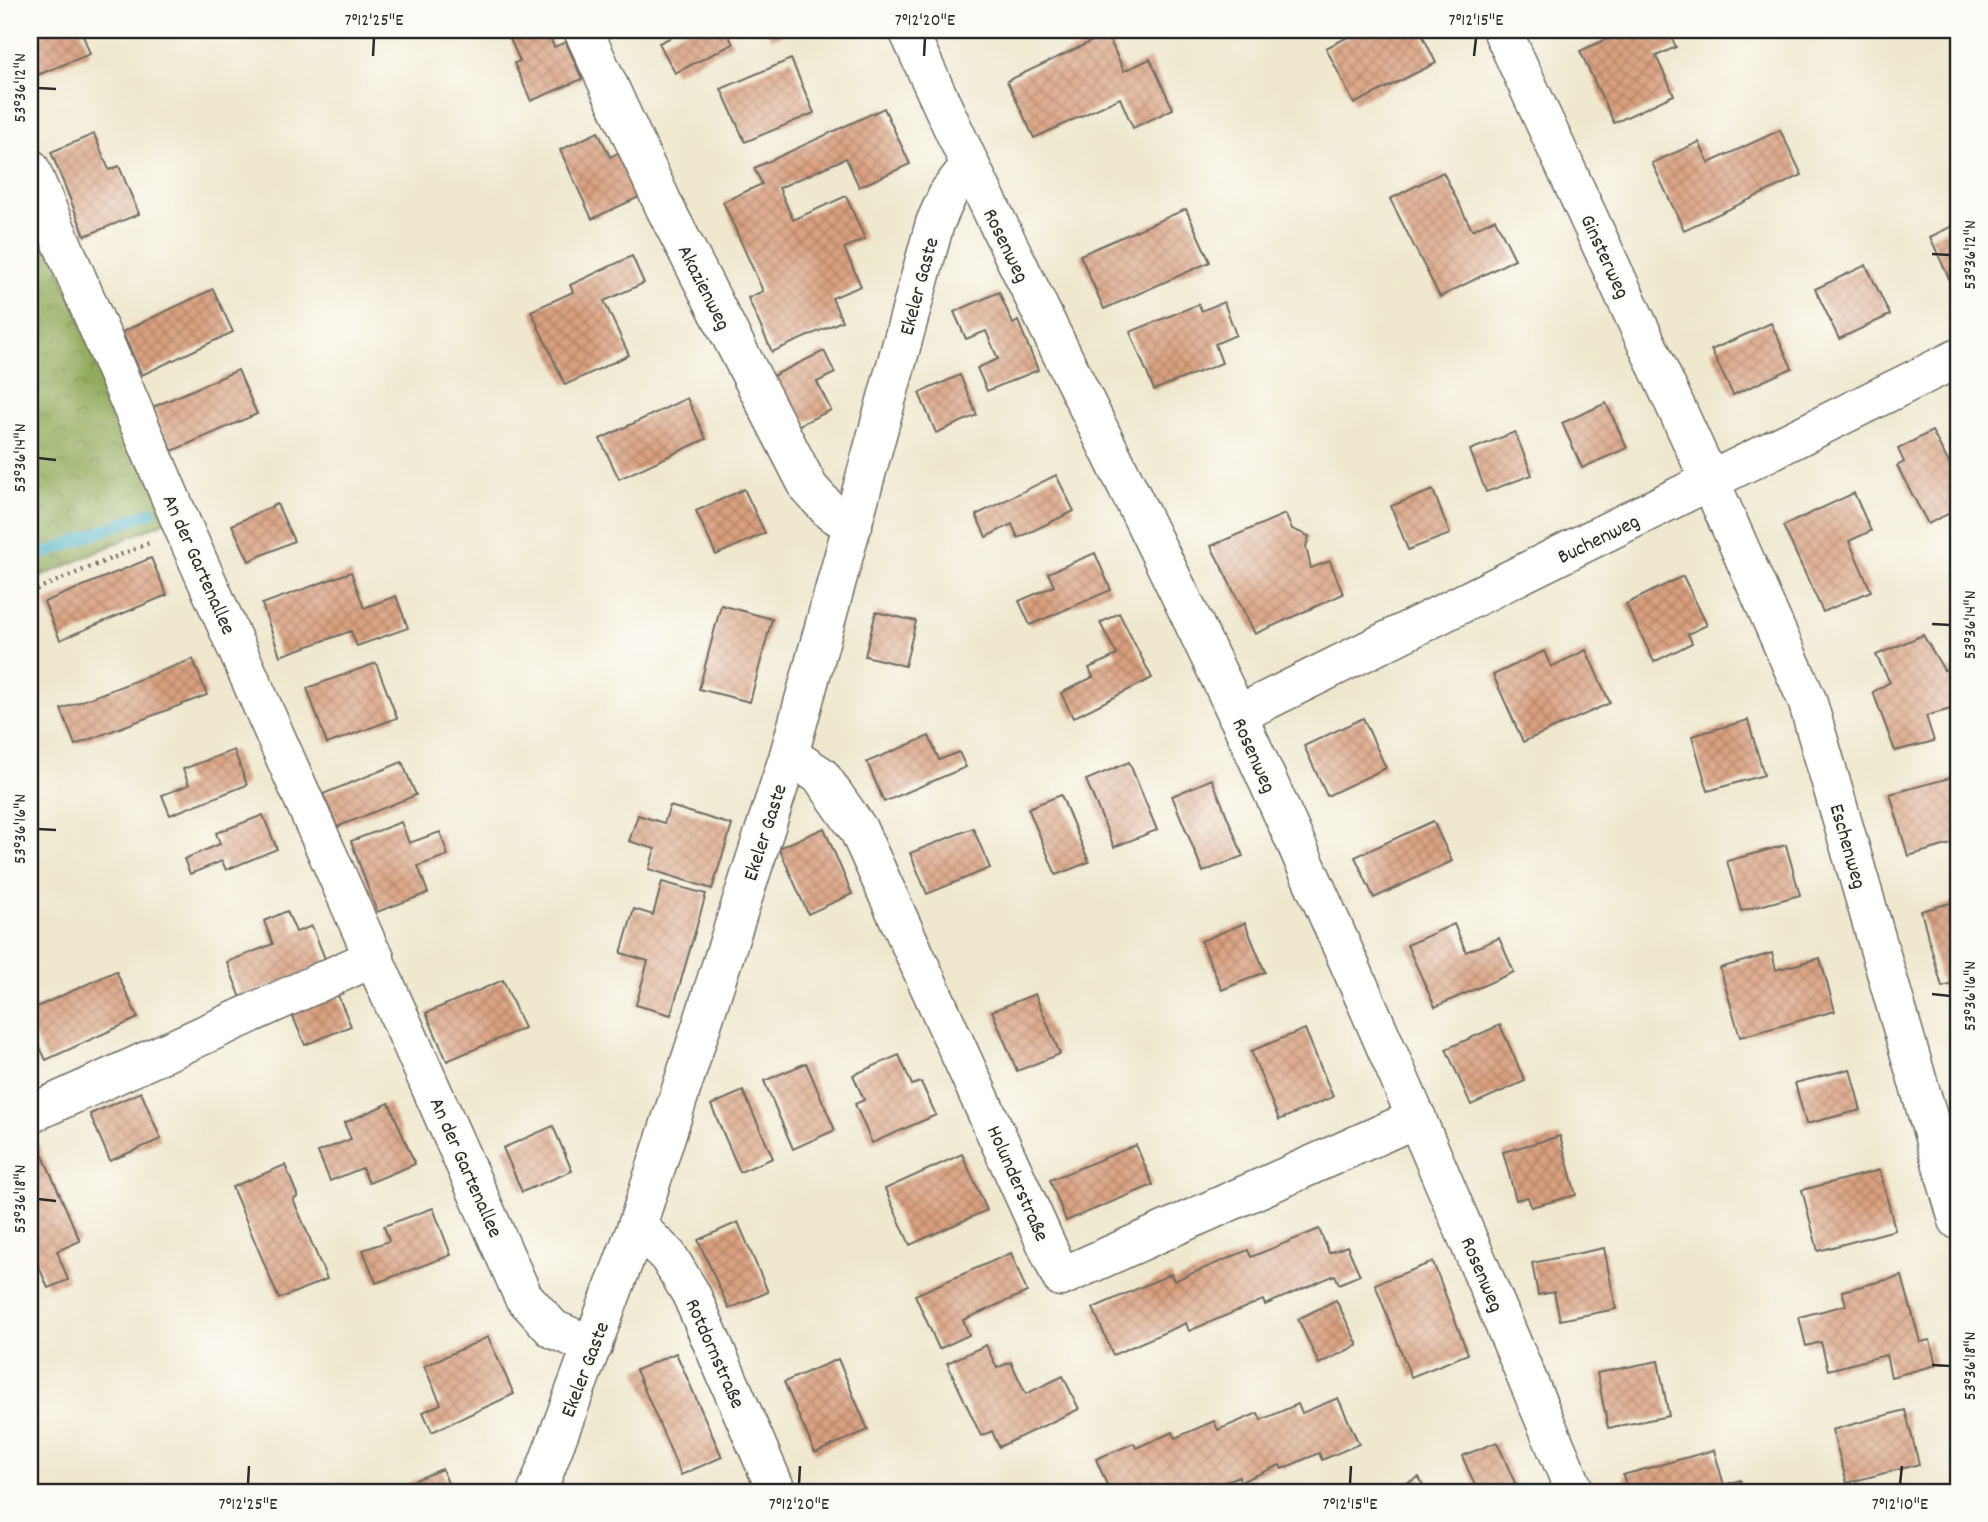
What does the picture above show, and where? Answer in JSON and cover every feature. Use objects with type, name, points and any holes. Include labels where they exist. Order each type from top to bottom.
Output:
[{"type":"street","name":"Akazienweg","points":[[583,30],[665,208],[809,488],[831,512],[853,525]]},
{"type":"street","name":"Rosenweg","points":[[908,30],[969,166],[1237,715],[1417,1118],[1576,1492]]},
{"type":"street","name":"Ginsterweg","points":[[1502,30],[1711,483]]},
{"type":"street","name":"Ekeler Gaste","points":[[537,1492],[637,1226],[789,755],[935,223],[949,192],[969,166]]},
{"type":"street","name":"An der Gartenallee","points":[[30,168],[183,527],[523,1296],[554,1329],[593,1346]]},
{"type":"street","name":"Buchenweg","points":[[1237,715],[1711,483],[1958,358]]},
{"type":"street","name":"Eschenweg","points":[[1711,483],[1807,700],[1958,1220]]},
{"type":"street","name":"Holunderstraße","points":[[789,755],[821,776],[858,830],[1061,1277],[1417,1118]]},
{"type":"street","points":[[30,1114],[375,957]]},
{"type":"street","name":"Rotdornstraße","points":[[637,1226],[668,1256],[691,1294],[777,1492]]},
{"type":"path","points":[[30,592],[183,527]]},
{"type":"green space","points":[[30,201],[168,520],[30,582]]},
{"type":"building","points":[[30,30],[81,30],[90,54],[30,78]]},
{"type":"building","points":[[525,30],[547,30],[554,47],[566,42],[582,79],[531,101],[514,63],[520,61],[509,37]]},
{"type":"building","points":[[686,30],[726,30],[733,44],[675,73],[659,43]]},
{"type":"building","points":[[767,30],[793,30],[771,39]]},
{"type":"building","points":[[1362,30],[1420,30],[1436,63],[1354,104],[1326,48]]},
{"type":"building","points":[[1627,30],[1668,30],[1676,47],[1656,56],[1674,95],[1614,123],[1580,51]]},
{"type":"building","points":[[1107,34],[1124,71],[1150,59],[1173,109],[1133,128],[1120,98],[1034,138],[1007,81]]},
{"type":"building","points":[[791,59],[814,113],[745,142],[721,89]]},
{"type":"building","points":[[884,108],[910,164],[859,187],[846,158],[779,188],[793,220],[846,196],[865,239],[844,248],[861,286],[832,298],[842,321],[772,352],[748,298],[763,291],[723,202],[762,184],[754,168]]},
{"type":"building","points":[[1780,130],[1802,175],[1684,230],[1652,163],[1699,142],[1709,163]]},
{"type":"building","points":[[598,132],[610,157],[618,153],[639,197],[592,219],[560,150]]},
{"type":"building","points":[[94,134],[109,170],[119,166],[139,214],[85,236],[51,152]]},
{"type":"building","points":[[1443,172],[1472,230],[1495,219],[1515,259],[1440,297],[1390,199]]},
{"type":"building","points":[[1186,209],[1210,262],[1104,309],[1080,255]]},
{"type":"building","points":[[1958,223],[1958,285],[1953,287],[1930,237]]},
{"type":"building","points":[[632,256],[644,283],[604,301],[629,355],[565,385],[531,311],[573,292],[570,285]]},
{"type":"building","points":[[1866,265],[1890,315],[1839,339],[1815,289]]},
{"type":"building","points":[[213,289],[233,332],[142,375],[122,332]]},
{"type":"building","points":[[999,292],[1013,324],[1018,321],[1038,370],[987,391],[977,368],[998,359],[986,331],[966,339],[954,312]]},
{"type":"building","points":[[1224,302],[1236,335],[1215,344],[1222,363],[1154,390],[1130,332],[1199,304],[1201,311]]},
{"type":"building","points":[[1771,323],[1792,368],[1733,395],[1711,350]]},
{"type":"building","points":[[824,351],[835,373],[817,382],[831,410],[793,428],[768,378]]},
{"type":"building","points":[[238,370],[257,414],[172,451],[153,407]]},
{"type":"building","points":[[960,375],[977,415],[936,433],[919,393]]},
{"type":"building","points":[[687,398],[706,439],[619,479],[600,439]]},
{"type":"building","points":[[1606,403],[1627,448],[1582,468],[1562,423]]},
{"type":"building","points":[[1932,431],[1958,480],[1958,509],[1928,524],[1897,466],[1904,462],[1898,449]]},
{"type":"building","points":[[1515,432],[1532,475],[1486,492],[1470,450]]},
{"type":"building","points":[[1056,475],[1074,511],[1018,538],[1012,524],[986,537],[976,515]]},
{"type":"building","points":[[744,489],[765,533],[716,555],[696,511]]},
{"type":"building","points":[[1433,490],[1450,534],[1408,550],[1391,506]]},
{"type":"building","points":[[1854,493],[1871,531],[1849,541],[1871,591],[1823,612],[1783,526]]},
{"type":"building","points":[[277,504],[294,541],[249,561],[232,525]]},
{"type":"building","points":[[1285,514],[1292,529],[1309,536],[1306,547],[1311,568],[1330,561],[1343,594],[1255,634],[1211,546]]},
{"type":"building","points":[[1095,553],[1111,590],[1030,625],[1019,601],[1054,586],[1048,573]]},
{"type":"building","points":[[151,558],[167,595],[60,640],[44,602]]},
{"type":"building","points":[[351,572],[364,608],[396,596],[408,628],[357,646],[351,631],[280,656],[262,604]]},
{"type":"building","points":[[1683,576],[1707,625],[1688,634],[1692,643],[1654,662],[1626,604]]},
{"type":"building","points":[[721,605],[772,619],[750,702],[699,689]]},
{"type":"building","points":[[876,612],[916,621],[905,666],[865,656]]},
{"type":"building","points":[[1119,613],[1152,678],[1073,718],[1061,693],[1093,677],[1089,668],[1117,655],[1100,623]]},
{"type":"building","points":[[1923,635],[1944,670],[1958,667],[1958,707],[1926,716],[1934,741],[1895,751],[1873,692],[1890,682],[1876,655]]},
{"type":"building","points":[[1586,650],[1610,703],[1523,742],[1493,675],[1544,651],[1551,667]]},
{"type":"building","points":[[193,659],[207,695],[75,745],[61,709]]},
{"type":"building","points":[[376,663],[397,718],[327,744],[307,688]]},
{"type":"building","points":[[1363,718],[1386,768],[1327,796],[1304,746]]},
{"type":"building","points":[[1748,720],[1764,775],[1708,791],[1692,736]]},
{"type":"building","points":[[929,736],[939,760],[959,752],[966,767],[884,802],[867,762]]},
{"type":"building","points":[[234,750],[247,785],[170,815],[162,795],[189,785],[183,769]]},
{"type":"building","points":[[402,762],[416,795],[337,827],[323,794]]},
{"type":"building","points":[[1129,762],[1157,830],[1114,847],[1086,780]]},
{"type":"building","points":[[1957,776],[1958,842],[1908,856],[1890,794]]},
{"type":"building","points":[[1212,779],[1243,856],[1203,872],[1172,796]]},
{"type":"building","points":[[1061,795],[1089,862],[1056,875],[1028,808]]},
{"type":"building","points":[[670,806],[732,825],[712,889],[649,869],[655,849],[629,841],[638,815],[664,823]]},
{"type":"building","points":[[263,815],[277,849],[226,870],[222,861],[190,874],[184,859],[220,844],[216,833]]},
{"type":"building","points":[[1433,821],[1452,861],[1374,898],[1355,857]]},
{"type":"building","points":[[401,822],[409,843],[440,832],[448,855],[418,866],[428,893],[377,912],[351,841]]},
{"type":"building","points":[[824,828],[852,894],[808,914],[779,848]]},
{"type":"building","points":[[973,828],[990,868],[927,894],[910,853]]},
{"type":"building","points":[[1786,845],[1800,895],[1741,911],[1727,861]]},
{"type":"building","points":[[662,882],[706,894],[671,1015],[636,1005],[648,961],[621,953],[634,909],[653,915]]},
{"type":"building","points":[[1958,901],[1958,983],[1942,987],[1921,911]]},
{"type":"building","points":[[287,911],[296,932],[312,926],[327,964],[241,998],[227,962],[273,944],[264,921]]},
{"type":"building","points":[[1245,923],[1265,972],[1222,990],[1201,941]]},
{"type":"building","points":[[1454,924],[1466,952],[1499,938],[1514,972],[1435,1007],[1407,945]]},
{"type":"building","points":[[1772,953],[1776,970],[1820,958],[1835,1011],[1740,1037],[1720,968]]},
{"type":"building","points":[[116,971],[138,1018],[46,1060],[30,1027],[30,1010]]},
{"type":"building","points":[[503,980],[524,1028],[447,1061],[426,1013]]},
{"type":"building","points":[[336,991],[351,1026],[305,1045],[290,1010]]},
{"type":"building","points":[[1035,994],[1060,1054],[1017,1071],[992,1011]]},
{"type":"building","points":[[1500,1025],[1525,1081],[1471,1105],[1446,1049]]},
{"type":"building","points":[[1305,1029],[1333,1097],[1279,1120],[1251,1051]]},
{"type":"building","points":[[899,1055],[912,1085],[921,1082],[936,1115],[872,1143],[855,1104],[864,1100],[853,1075]]},
{"type":"building","points":[[806,1063],[835,1130],[793,1149],[764,1081]]},
{"type":"building","points":[[1850,1069],[1861,1110],[1806,1124],[1795,1083]]},
{"type":"building","points":[[743,1091],[773,1158],[740,1172],[711,1105]]},
{"type":"building","points":[[141,1092],[161,1139],[110,1161],[90,1114]]},
{"type":"building","points":[[389,1103],[415,1164],[369,1183],[362,1168],[330,1181],[318,1152],[351,1139],[344,1123]]},
{"type":"building","points":[[553,1126],[572,1171],[522,1192],[503,1148]]},
{"type":"building","points":[[1560,1136],[1576,1195],[1531,1207],[1528,1197],[1516,1200],[1503,1152]]},
{"type":"building","points":[[37,1142],[80,1241],[57,1251],[68,1280],[48,1288],[30,1246],[30,1145]]},
{"type":"building","points":[[1136,1145],[1153,1185],[1066,1221],[1050,1180]]},
{"type":"building","points":[[962,1154],[987,1210],[910,1245],[885,1189]]},
{"type":"building","points":[[285,1165],[298,1197],[293,1199],[327,1279],[279,1299],[232,1187]]},
{"type":"building","points":[[1880,1170],[1895,1230],[1818,1251],[1802,1190]]},
{"type":"building","points":[[433,1208],[451,1255],[376,1283],[363,1250],[389,1241],[384,1226]]},
{"type":"building","points":[[738,1222],[768,1292],[729,1309],[698,1240]]},
{"type":"building","points":[[1319,1229],[1329,1253],[1347,1246],[1360,1275],[1339,1284],[1335,1275],[1265,1305],[1263,1300],[1189,1331],[1186,1323],[1113,1355],[1093,1308],[1171,1274],[1174,1281],[1248,1250],[1251,1257]]},
{"type":"building","points":[[1604,1248],[1616,1309],[1560,1320],[1554,1292],[1538,1295],[1532,1263]]},
{"type":"building","points":[[1011,1253],[1027,1292],[963,1320],[969,1335],[939,1349],[915,1295]]},
{"type":"building","points":[[1433,1262],[1468,1354],[1411,1377],[1375,1284]]},
{"type":"building","points":[[1902,1276],[1920,1342],[1930,1340],[1936,1365],[1891,1377],[1886,1355],[1828,1370],[1821,1342],[1806,1346],[1799,1317],[1846,1305],[1842,1291]]},
{"type":"building","points":[[1336,1300],[1358,1345],[1319,1364],[1298,1319]]},
{"type":"building","points":[[488,1337],[514,1394],[432,1432],[423,1412],[441,1404],[424,1366]]},
{"type":"building","points":[[986,1345],[997,1368],[1011,1362],[1026,1394],[1063,1376],[1079,1409],[999,1447],[992,1431],[981,1436],[947,1363]]},
{"type":"building","points":[[676,1353],[722,1457],[681,1475],[636,1370]]},
{"type":"building","points":[[838,1359],[868,1430],[815,1453],[784,1382]]},
{"type":"building","points":[[1658,1361],[1669,1416],[1608,1428],[1597,1373]]},
{"type":"building","points":[[1338,1398],[1359,1444],[1322,1460],[1319,1453],[1282,1469],[1280,1465],[1240,1482],[1239,1476],[1201,1492],[1197,1487],[1185,1492],[1110,1492],[1096,1459],[1134,1443],[1136,1448],[1173,1432],[1175,1438],[1214,1421],[1218,1430],[1258,1413],[1261,1420],[1298,1404],[1302,1413]]},
{"type":"building","points":[[1905,1410],[1919,1464],[1847,1483],[1832,1430]]},
{"type":"building","points":[[1497,1442],[1519,1492],[1478,1492],[1462,1456]]},
{"type":"building","points":[[1714,1450],[1724,1485],[1740,1480],[1744,1492],[1628,1492],[1623,1475]]},
{"type":"building","points":[[442,1469],[452,1492],[386,1492]]},
{"type":"building","points":[[1419,1477],[1426,1492],[1388,1492]]},
{"type":"waterway","points":[[30,559],[151,512]]}]
